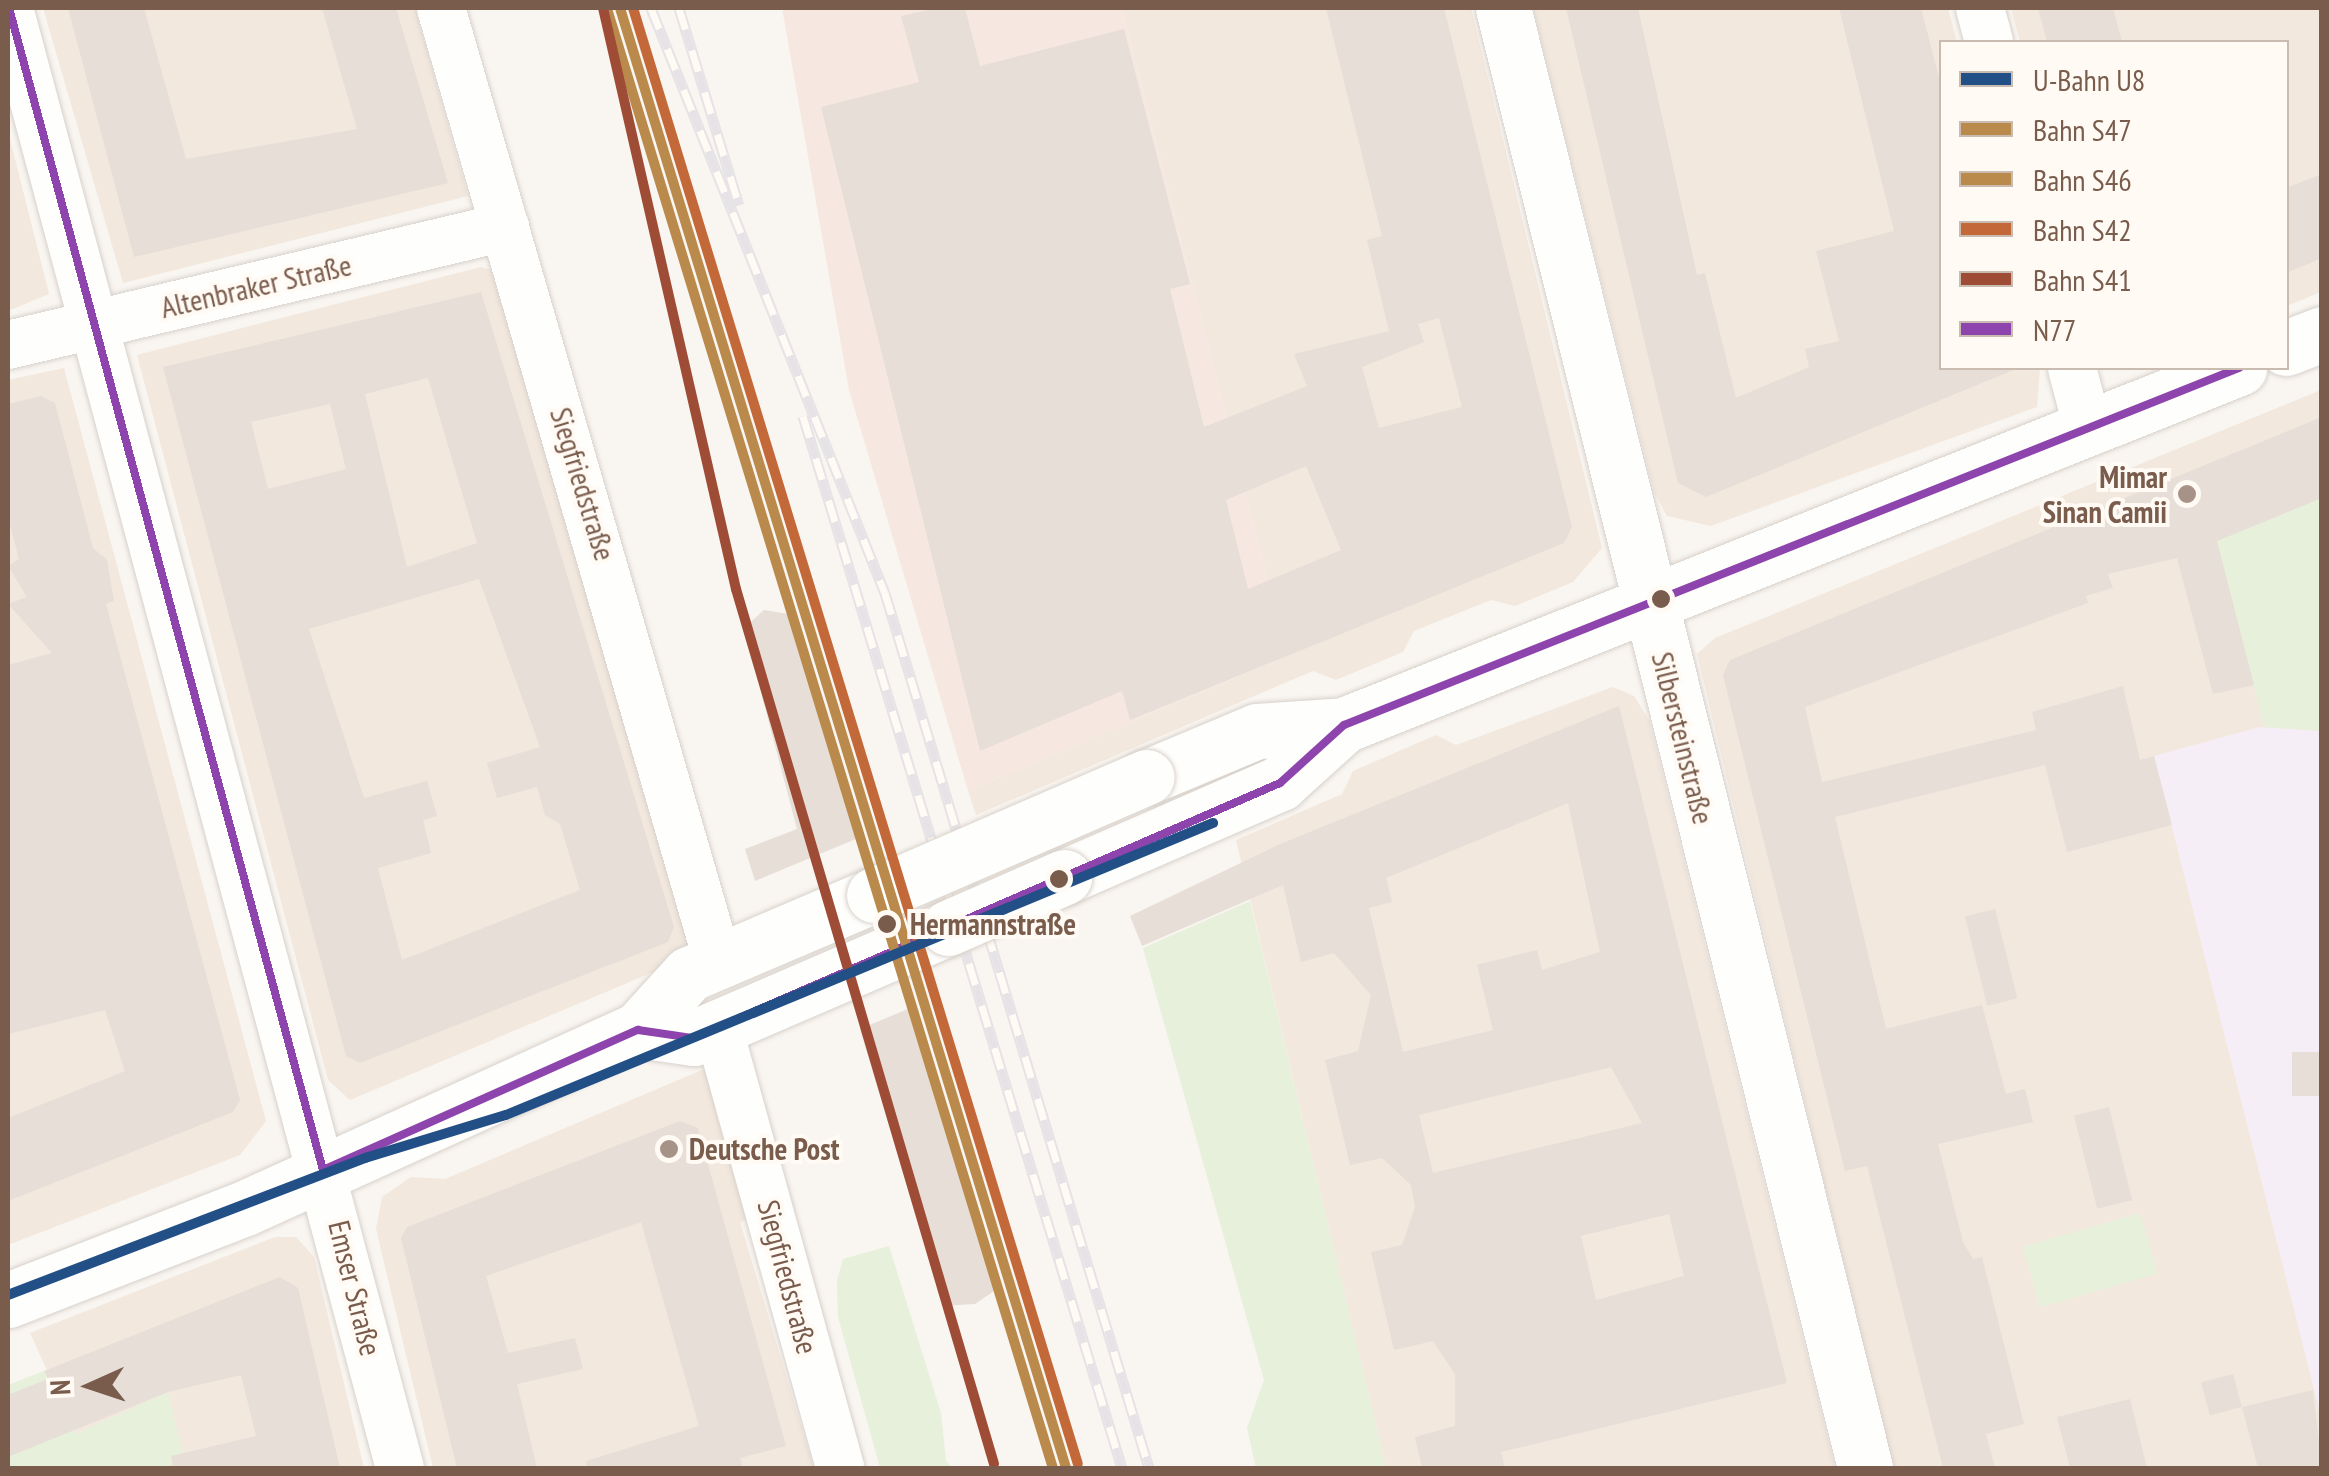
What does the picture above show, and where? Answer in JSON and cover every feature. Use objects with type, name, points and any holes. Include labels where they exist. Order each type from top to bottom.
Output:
[{"type":"main road","name":"Silbersteinstraße","points":[[1502,8],[1864,1468]]},
{"type":"main road","points":[[2289,347],[2322,334]]},
{"type":"main road","points":[[8,1300],[323,1170],[638,1030],[689,974],[1257,730],[1344,725],[2233,370]]},
{"type":"main road","points":[[638,1030],[694,1038],[822,983],[1280,783],[1344,725]]},
{"type":"street","name":"Emser Straße","points":[[9,8],[400,1468]]},
{"type":"street","name":"Siegfriedstraße","points":[[442,8],[718,962]]},
{"type":"street","points":[[1980,8],[1988,40]]},
{"type":"street","name":"Altenbraker Straße","points":[[8,345],[505,227]]},
{"type":"street","points":[[2073,370],[2088,429]]},
{"type":"street","name":"Siegfriedstraße","points":[[718,1027],[840,1468]]},
{"type":"shaded area","points":[[43,8],[415,8],[468,196],[123,283]]},
{"type":"shaded area","points":[[782,8],[1122,8],[1287,656],[968,791],[849,390]]},
{"type":"shaded area","points":[[1122,8],[1471,8],[1602,548],[1573,582],[1515,606],[1491,600],[1414,631],[1403,652],[1336,680],[1313,671],[976,815],[968,791],[1287,656]]},
{"type":"shaded area","points":[[1533,8],[1948,8],[1956,40],[1939,40],[1939,370],[2040,370],[2037,407],[1711,526],[1667,516],[1654,492]]},
{"type":"shaded area","points":[[2011,8],[2321,8],[2321,292],[2289,305],[2289,40],[2019,40]]},
{"type":"shaded area","points":[[8,131],[49,294],[8,311]]},
{"type":"shaded area","points":[[481,267],[494,271],[696,954],[350,1100],[328,1080],[137,355]]},
{"type":"shaded area","points":[[64,368],[266,1121],[240,1155],[8,1245],[8,380]]},
{"type":"shaded area","points":[[2321,390],[2321,1468],[1893,1468],[1697,654],[1715,638]]},
{"type":"shaded area","points":[[1613,687],[1634,696],[1649,720],[1835,1468],[1386,1468],[1236,840],[1342,794],[1353,771],[1436,735],[1456,745]]},
{"type":"shaded area","points":[[2260,727],[2321,731],[2321,1417],[2154,756]]},
{"type":"shaded area","points":[[716,1064],[760,1216],[740,1222],[814,1468],[433,1468],[376,1229],[382,1197],[411,1177],[445,1179]]},
{"type":"shaded area","points":[[275,1237],[296,1237],[314,1257],[364,1468],[186,1468],[167,1393],[76,1434],[30,1333]]},
{"type":"green space","points":[[2321,498],[2321,731],[2264,727],[2217,541]]},
{"type":"green space","points":[[1250,901],[1386,1468],[1256,1468],[1247,1428],[1264,1380],[1143,948]]},
{"type":"green space","points":[[2140,1213],[2157,1274],[2040,1307],[2023,1247]]},
{"type":"green space","points":[[889,1246],[941,1413],[946,1461],[953,1468],[880,1468],[838,1317],[837,1281],[843,1259]]},
{"type":"green space","points":[[44,1371],[76,1434],[168,1392],[186,1468],[8,1468],[8,1385]]},
{"type":"building","points":[[68,8],[144,8],[186,159],[357,129],[322,8],[396,8],[448,183],[134,257]]},
{"type":"building","points":[[937,8],[965,8],[980,66],[1124,29],[1190,284],[1170,289],[1204,427],[1307,386],[1294,354],[1389,331],[1367,240],[1382,236],[1326,8],[1444,8],[1572,527],[1564,543],[1130,720],[1122,691],[980,751],[821,107],[919,82],[901,16]],"holes":[[[1439,318],[1462,407],[1379,428],[1362,367],[1424,342],[1418,324]],[[1306,466],[1341,550],[1248,589],[1226,500]]]},
{"type":"building","points":[[1566,8],[1638,8],[1697,275],[1705,273],[1736,398],[1809,367],[1805,349],[1839,341],[1816,251],[1894,231],[1839,8],[1921,8],[1939,77],[1939,370],[2013,370],[1706,497],[1678,483]]},
{"type":"building","points":[[2038,8],[2113,8],[2121,40],[2046,40]]},
{"type":"building","points":[[2322,174],[2322,258],[2289,272],[2289,187]]},
{"type":"building","points":[[481,292],[674,927],[668,942],[360,1063],[346,1056],[163,367]],"holes":[[[428,378],[477,543],[407,567],[365,394]],[[330,404],[346,469],[268,489],[251,422]],[[479,579],[540,747],[487,763],[497,798],[537,787],[545,815],[560,824],[580,890],[402,960],[378,868],[431,853],[423,820],[437,816],[427,781],[364,798],[309,629]]]},
{"type":"building","points":[[41,396],[55,403],[93,548],[107,560],[114,601],[106,604],[240,1100],[233,1112],[8,1201],[8,1118],[125,1071],[105,1010],[8,1034],[8,665],[52,653],[8,604],[27,597],[8,566],[19,559],[8,518],[8,404]]},
{"type":"building","points":[[2322,417],[2322,498],[2217,541],[2254,685],[2213,694],[2177,558],[2108,574],[2113,588],[2086,596],[2088,603],[1805,707],[1822,782],[2036,730],[2032,712],[2123,686],[2140,760],[2154,756],[2172,825],[2067,852],[2045,765],[1835,817],[1886,1029],[1982,1005],[2006,1094],[2025,1089],[2033,1122],[1938,1144],[1963,1242],[1973,1259],[1982,1257],[2024,1424],[1986,1434],[1995,1468],[1943,1468],[1867,1166],[1845,1171],[1723,675],[1730,660]]},
{"type":"building","points":[[764,610],[795,615],[863,836],[755,881],[745,849],[797,829],[744,628]]},
{"type":"building","points":[[1619,706],[1787,1383],[1501,1452],[1505,1468],[1422,1468],[1415,1437],[1455,1426],[1455,1374],[1433,1341],[1394,1350],[1371,1252],[1402,1245],[1415,1207],[1411,1185],[1382,1158],[1350,1165],[1325,1060],[1358,1051],[1371,995],[1334,953],[1301,962],[1283,885],[1142,946],[1130,916],[1278,845]],"holes":[[[1568,803],[1600,952],[1542,970],[1537,950],[1477,965],[1493,1030],[1403,1052],[1369,908],[1392,902],[1386,878]],[[1611,1067],[1642,1123],[1433,1173],[1419,1115]],[[1669,1214],[1684,1276],[1596,1300],[1581,1236]]]},
{"type":"building","points":[[1995,909],[2017,998],[1987,1006],[1965,916]]},
{"type":"building","points":[[915,1006],[1000,1287],[975,1304],[943,1306],[860,1029]]},
{"type":"building","points":[[2292,1052],[2322,1052],[2322,1096],[2292,1096]]},
{"type":"building","points":[[2109,1107],[2132,1200],[2097,1209],[2074,1116]]},
{"type":"building","points":[[680,1121],[698,1128],[786,1446],[740,1458],[743,1468],[587,1468],[586,1461],[699,1426],[641,1222],[486,1276],[508,1353],[575,1338],[583,1369],[517,1384],[537,1468],[457,1468],[401,1238],[407,1227]]},
{"type":"building","points":[[280,1277],[298,1288],[340,1468],[173,1468],[171,1456],[256,1436],[241,1375],[168,1392],[8,1457],[8,1395],[48,1379],[44,1371]]},
{"type":"building","points":[[2233,1374],[2242,1407],[2210,1415],[2201,1383]]},
{"type":"building","points":[[2313,1390],[2322,1468],[2258,1468],[2242,1407]]},
{"type":"building","points":[[2130,1399],[2147,1468],[2070,1468],[2057,1417]]},
{"type":"railway","points":[[651,8],[885,593],[1149,1468]]},
{"type":"railway","points":[[679,8],[739,205]]},
{"type":"railway","points":[[803,416],[1122,1468]]},
{"type":"metro line","name":"U8","points":[[8,1295],[365,1158],[506,1115],[1213,823]]},
{"type":"rail line","name":"S41","points":[[603,8],[736,589],[994,1464]]},
{"type":"rail line","name":"S47","points":[[620,8],[1066,1468]]},
{"type":"rail line","name":"S42","points":[[633,8],[1078,1464]]},
{"type":"rail line","name":"S46","points":[[608,12],[1053,1468]]},
{"type":"transit line","name":"N77","points":[[9,8],[323,1170]]},
{"type":"transit line","name":"N77","points":[[323,1170],[638,1030],[693,1038],[1280,783],[1344,725],[2234,370]]},
{"type":"place","name":"Mimar Sinan Camii","points":[[2187,494]]},
{"type":"place","name":"Hermannstraße","points":[[887,924]]},
{"type":"place","name":"Deutsche Post","points":[[669,1149]]}]
